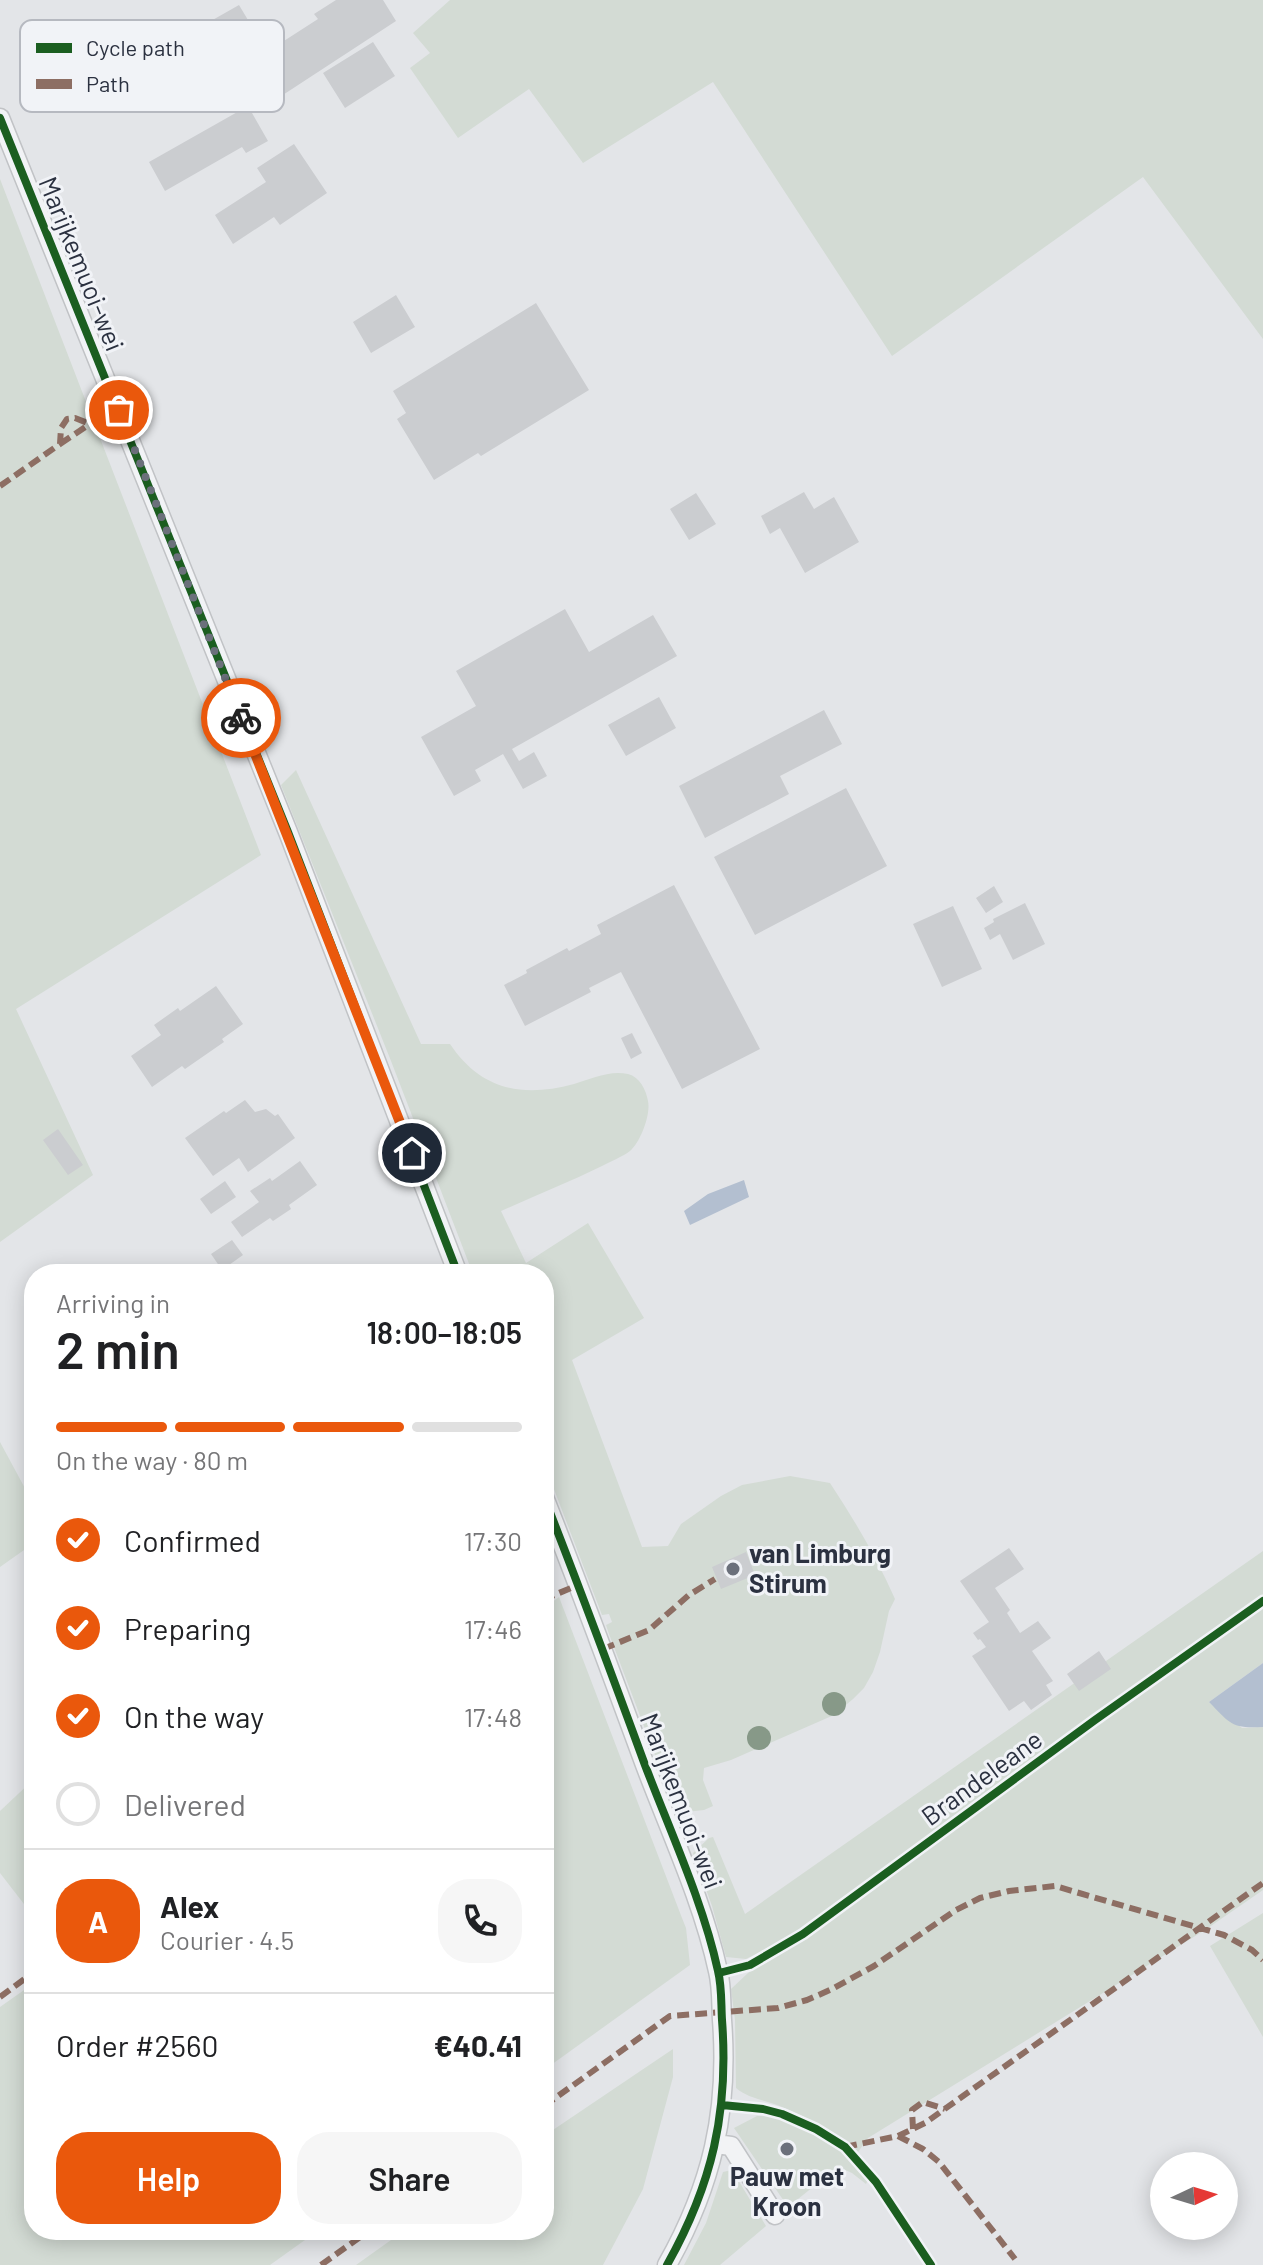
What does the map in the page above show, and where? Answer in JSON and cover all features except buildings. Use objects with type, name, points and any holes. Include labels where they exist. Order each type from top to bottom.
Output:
[{"type":"lane","name":"Marijkemuoi-wei","points":[[0,118],[288,832],[454,1264]]},
{"type":"lane","name":"Marijkemuoi-wei","points":[[554,1523],[697,1900],[719,1973],[724,2053],[722,2105],[716,2144],[705,2183],[667,2265]]},
{"type":"lane","points":[[716,2144],[731,2146],[775,2215]]},
{"type":"shaded area","points":[[450,0],[1263,0],[1263,339],[1143,177],[892,356],[713,82],[583,163],[529,89],[458,138],[410,68],[430,53],[413,33]]},
{"type":"shaded area","points":[[0,179],[261,855],[16,1009],[93,1175],[0,1242]]},
{"type":"shaded area","points":[[296,770],[421,1044],[450,1044],[475,1072],[489,1081],[520,1090],[555,1088],[614,1073],[636,1078],[644,1088],[648,1107],[646,1121],[630,1151],[501,1211],[526,1263],[588,1223],[644,1318],[572,1360],[642,1547],[668,1546],[681,1524],[742,1485],[790,1476],[830,1483],[865,1540],[895,1599],[889,1611],[880,1652],[864,1688],[834,1715],[731,1760],[704,1768],[703,1780],[713,1806],[704,1810],[677,1813],[609,1634],[606,1625],[612,1622],[609,1614],[602,1615],[554,1489],[554,1264],[469,1264],[281,785]]},
{"type":"shaded area","points":[[0,1442],[24,1486],[24,1550],[0,1567]]},
{"type":"shaded area","points":[[1263,1551],[1263,1663],[1209,1702],[1242,1728],[1263,1727],[1263,1890],[1205,1930],[868,2138],[858,2152],[812,2121],[746,2095],[736,2088],[735,2020],[731,1989],[764,1963],[760,1952],[746,1959],[726,1957],[693,1853],[713,1837],[745,1914]]},
{"type":"shaded area","points":[[559,1597],[686,1928],[690,1965],[554,2063],[554,1601]]},
{"type":"shaded area","points":[[24,1788],[24,1904],[0,1873],[0,1811]]},
{"type":"shaded area","points":[[1263,1913],[1263,2037],[1210,1946]]},
{"type":"shaded area","points":[[24,1990],[24,2240],[305,2240],[270,2265],[0,2265],[0,2007]]},
{"type":"shaded area","points":[[673,2049],[673,2077],[643,2189],[603,2265],[356,2265],[391,2240],[554,2240],[554,2129]]},
{"type":"shaded area","points":[[757,2116],[794,2124],[819,2137],[855,2165],[868,2180],[866,2184],[838,2167],[788,2207],[734,2128]]},
{"type":"shaded area","points":[[732,2170],[766,2226],[720,2265],[684,2265],[706,2223],[723,2172]]},
{"type":"water","points":[[744,1180],[749,1197],[690,1225],[684,1211],[708,1194]]},
{"type":"water","points":[[1263,1663],[1263,1727],[1237,1726],[1209,1702]]},
{"type":"marked path","points":[[60,444],[119,410]]},
{"type":"marked path","points":[[0,486],[60,444],[61,428],[67,419],[75,418],[90,424]]},
{"type":"marked path","points":[[603,1649],[649,1630],[689,1595],[715,1579]]},
{"type":"marked path","points":[[554,1595],[578,1585]]},
{"type":"marked path","points":[[845,2147],[898,2136],[925,2123],[1263,1883]]},
{"type":"marked path","points":[[554,2099],[670,2016],[778,2008],[807,2000],[874,1966],[956,1910],[980,1898],[1009,1891],[1055,1886],[1224,1935],[1252,1950],[1263,1960]]},
{"type":"marked path","points":[[0,1997],[24,1979]]},
{"type":"marked path","points":[[913,2129],[912,2110],[923,2102],[945,2109]]},
{"type":"marked path","points":[[898,2136],[923,2149],[939,2162],[1015,2259]]},
{"type":"marked path","points":[[321,2265],[356,2240]]},
{"type":"cycle path","points":[[0,118],[288,832],[454,1264]]},
{"type":"cycle path","points":[[554,1523],[695,1893],[719,1977],[723,2054],[720,2117],[696,2206],[667,2265]]},
{"type":"cycle path","name":"Brandeleane","points":[[719,1973],[750,1965],[803,1934],[1263,1601]]},
{"type":"cycle path","points":[[722,2105],[782,2114],[816,2129],[845,2147],[876,2182],[931,2265]]},
{"type":"way so far","points":[[119,410],[241,718]]},
{"type":"place","name":"van Limburg Stirum","points":[[733,1569]]},
{"type":"place","name":"Pauw met Kroon","points":[[787,2149]]},
{"type":"route","points":[[241,718],[412,1153]]}]
